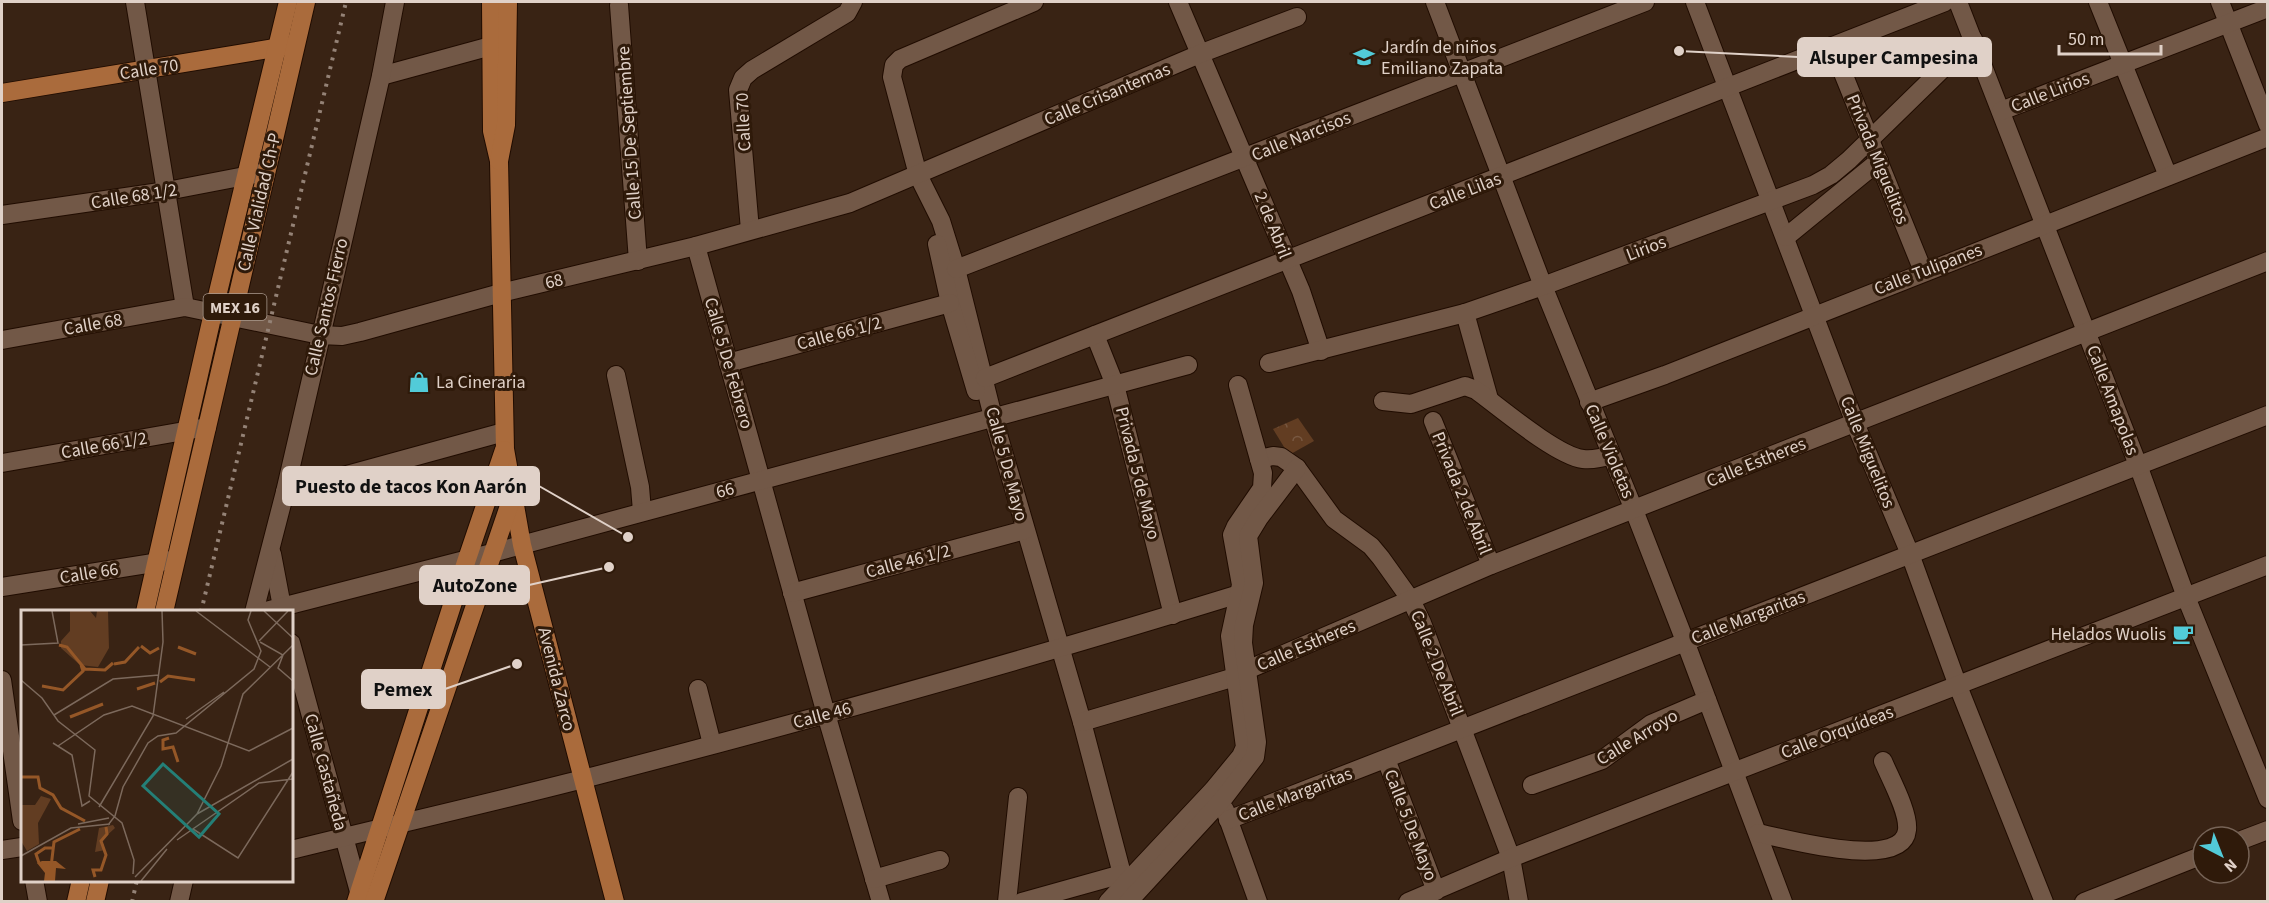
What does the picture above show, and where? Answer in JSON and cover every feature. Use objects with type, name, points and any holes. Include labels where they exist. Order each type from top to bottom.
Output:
[{"type":"main road","name":"Calle Vialidad Ch-P","points":[[145,610],[245,176],[288,2]]},
{"type":"main road","name":"Calle Vialidad Ch-P","points":[[164,610],[306,2]]},
{"type":"main road","points":[[491,2],[492,130],[499,161]]},
{"type":"main road","points":[[499,161],[506,125],[508,2]]},
{"type":"main road","name":"Calle 70","points":[[2,93],[296,44]]},
{"type":"main road","name":"Avenida Zarco","points":[[499,161],[504,440],[512,495],[522,545],[615,902]]},
{"type":"main road","points":[[363,900],[380,828],[504,440]]},
{"type":"main road","points":[[363,900],[401,822],[512,495]]},
{"type":"main road","points":[[76,902],[81,882]]},
{"type":"main road","points":[[95,902],[100,882]]},
{"type":"street","points":[[135,2],[185,308]]},
{"type":"street","name":"Calle Santos Fierro","points":[[254,610],[285,492],[381,76],[395,2]]},
{"type":"street","name":"Calle 70","points":[[750,230],[738,90],[743,78],[752,70],[847,13],[853,2]]},
{"type":"street","name":"2 de Abril","points":[[1178,2],[1202,53],[1301,291],[1321,351]]},
{"type":"street","name":"Calle Violetas","points":[[1435,2],[1543,286],[1685,641],[1783,902]]},
{"type":"street","name":"Calle Narcisos","points":[[956,269],[1645,2]]},
{"type":"street","name":"Calle Miguelitos","points":[[1695,2],[1855,423],[1910,554],[1958,686],[2044,902]]},
{"type":"street","name":"Calle Lilas","points":[[985,378],[1945,2]]},
{"type":"street","name":"Calle Amapolas","points":[[1958,2],[2138,465],[2186,597],[2268,799]]},
{"type":"street","points":[[2098,2],[2168,176]]},
{"type":"street","points":[[2220,2],[2268,125]]},
{"type":"street","name":"Calle 15 De Septiembre","points":[[619,3],[638,261]]},
{"type":"street","name":"Calle 5 De Mayo","points":[[1023,4],[900,59],[892,70],[892,77],[918,176],[941,221],[956,269],[985,378],[988,418],[1061,649],[1126,876]]},
{"type":"street","name":"Calle Lirios","points":[[2001,111],[2268,8]]},
{"type":"street","name":"Calle Crisantemas","points":[[918,176],[1202,53],[1297,17]]},
{"type":"street","name":"Lirios","points":[[1269,363],[1465,313],[1813,185],[1831,176],[1871,140],[1973,39]]},
{"type":"street","points":[[381,76],[490,46]]},
{"type":"street","name":"Privada Miguelitos","points":[[1832,46],[1923,271]]},
{"type":"street","name":"Calle Tulipanes","points":[[1589,402],[1665,375],[1814,314],[2268,137]]},
{"type":"street","points":[[1786,237],[1879,160]]},
{"type":"street","name":"Calle 68 1/2","points":[[2,215],[167,191],[266,172]]},
{"type":"street","name":"68","points":[[185,308],[320,335],[351,334],[501,293],[696,246],[850,203],[918,176]]},
{"type":"street","points":[[928,196],[929,210],[950,303],[988,418]]},
{"type":"street","name":"Calle 5 De Febrero","points":[[696,246],[763,480],[826,714],[881,902]]},
{"type":"street","name":"Calle Estheres","points":[[1082,722],[1241,673],[1491,565],[2268,261]]},
{"type":"street","name":"Calle 66 1/2","points":[[728,363],[950,303]]},
{"type":"street","name":"Calle 68","points":[[2,340],[185,308]]},
{"type":"street","points":[[1465,313],[1489,399]]},
{"type":"street","name":"Privada 5 de Mayo","points":[[1095,334],[1115,385],[1173,615]]},
{"type":"street","name":"66","points":[[282,609],[1188,365]]},
{"type":"street","points":[[616,375],[640,487],[642,511]]},
{"type":"street","points":[[1128,902],[1218,795],[1255,757],[1257,750],[1241,673],[1230,636],[1241,585],[1232,535],[1262,488],[1263,472],[1238,385]]},
{"type":"street","points":[[1383,401],[1411,404],[1465,386],[1476,390],[1569,456],[1595,459],[1611,455]]},
{"type":"street","name":"Calle Margaritas","points":[[1228,820],[2268,415]]},
{"type":"street","name":"Privada 2 de Abril","points":[[1433,421],[1491,565]]},
{"type":"street","name":"Calle 66 1/2","points":[[2,463],[207,427]]},
{"type":"street","points":[[285,492],[504,440]]},
{"type":"street","points":[[1241,673],[1244,625],[1254,583],[1248,536],[1297,468],[1281,457],[1259,459]]},
{"type":"street","name":"Calle 2 De Abril","points":[[1297,468],[1334,519],[1376,552],[1411,600],[1463,728],[1511,858]]},
{"type":"street","name":"Calle 46 1/2","points":[[792,593],[1024,530]]},
{"type":"street","points":[[270,546],[282,609]]},
{"type":"street","name":"Calle 66","points":[[2,587],[157,561],[176,560]]},
{"type":"street","name":"Calle Orquídeas","points":[[1408,902],[1511,858],[2268,565]]},
{"type":"street","name":"Calle 46","points":[[292,850],[582,779],[826,714],[1061,649],[1239,594]]},
{"type":"street","name":"Calle Castañeda","points":[[292,647],[363,900]]},
{"type":"street","points":[[2,680],[10,710],[21,812]]},
{"type":"street","points":[[698,689],[712,744]]},
{"type":"street","name":"Calle Arroyo","points":[[1532,784],[1602,760],[1651,724],[1707,700]]},
{"type":"street","name":"Calle 5 De Mayo","points":[[1386,759],[1436,891]]},
{"type":"street","points":[[1758,833],[1851,851],[1884,850],[1898,843],[1905,838],[1908,829],[1906,817],[1883,761]]},
{"type":"street","points":[[1218,795],[1258,902]]},
{"type":"street","points":[[1108,902],[1126,876],[1218,795]]},
{"type":"street","points":[[1007,902],[1018,797]]},
{"type":"street","points":[[2251,836],[2268,830]]},
{"type":"street","points":[[2,850],[21,846]]},
{"type":"street","points":[[1511,858],[1519,902]]},
{"type":"street","points":[[874,879],[940,860]]},
{"type":"street","points":[[2084,902],[2191,860]]},
{"type":"street","points":[[1022,902],[1126,876]]},
{"type":"street","points":[[34,882],[38,902]]},
{"type":"street","points":[[179,902],[184,882]]},
{"type":"green space","points":[[1298,418],[1314,441],[1289,455],[1273,429]]},
{"type":"railway","points":[[201,610],[346,2]]},
{"type":"railway","points":[[132,902],[137,882]]},
{"type":"place","name":"Alsuper Campesina","points":[[1679,51]]},
{"type":"place","name":"Jardín de niños Emiliano Zapata","points":[[1364,57]]},
{"type":"place","name":"La Cineraria","points":[[419,382]]},
{"type":"place","name":"Puesto de tacos Kon Aarón","points":[[628,537]]},
{"type":"place","name":"AutoZone","points":[[609,567]]},
{"type":"place","name":"Helados Wuolis","points":[[2183,634]]},
{"type":"place","name":"Pemex","points":[[517,664]]}]
